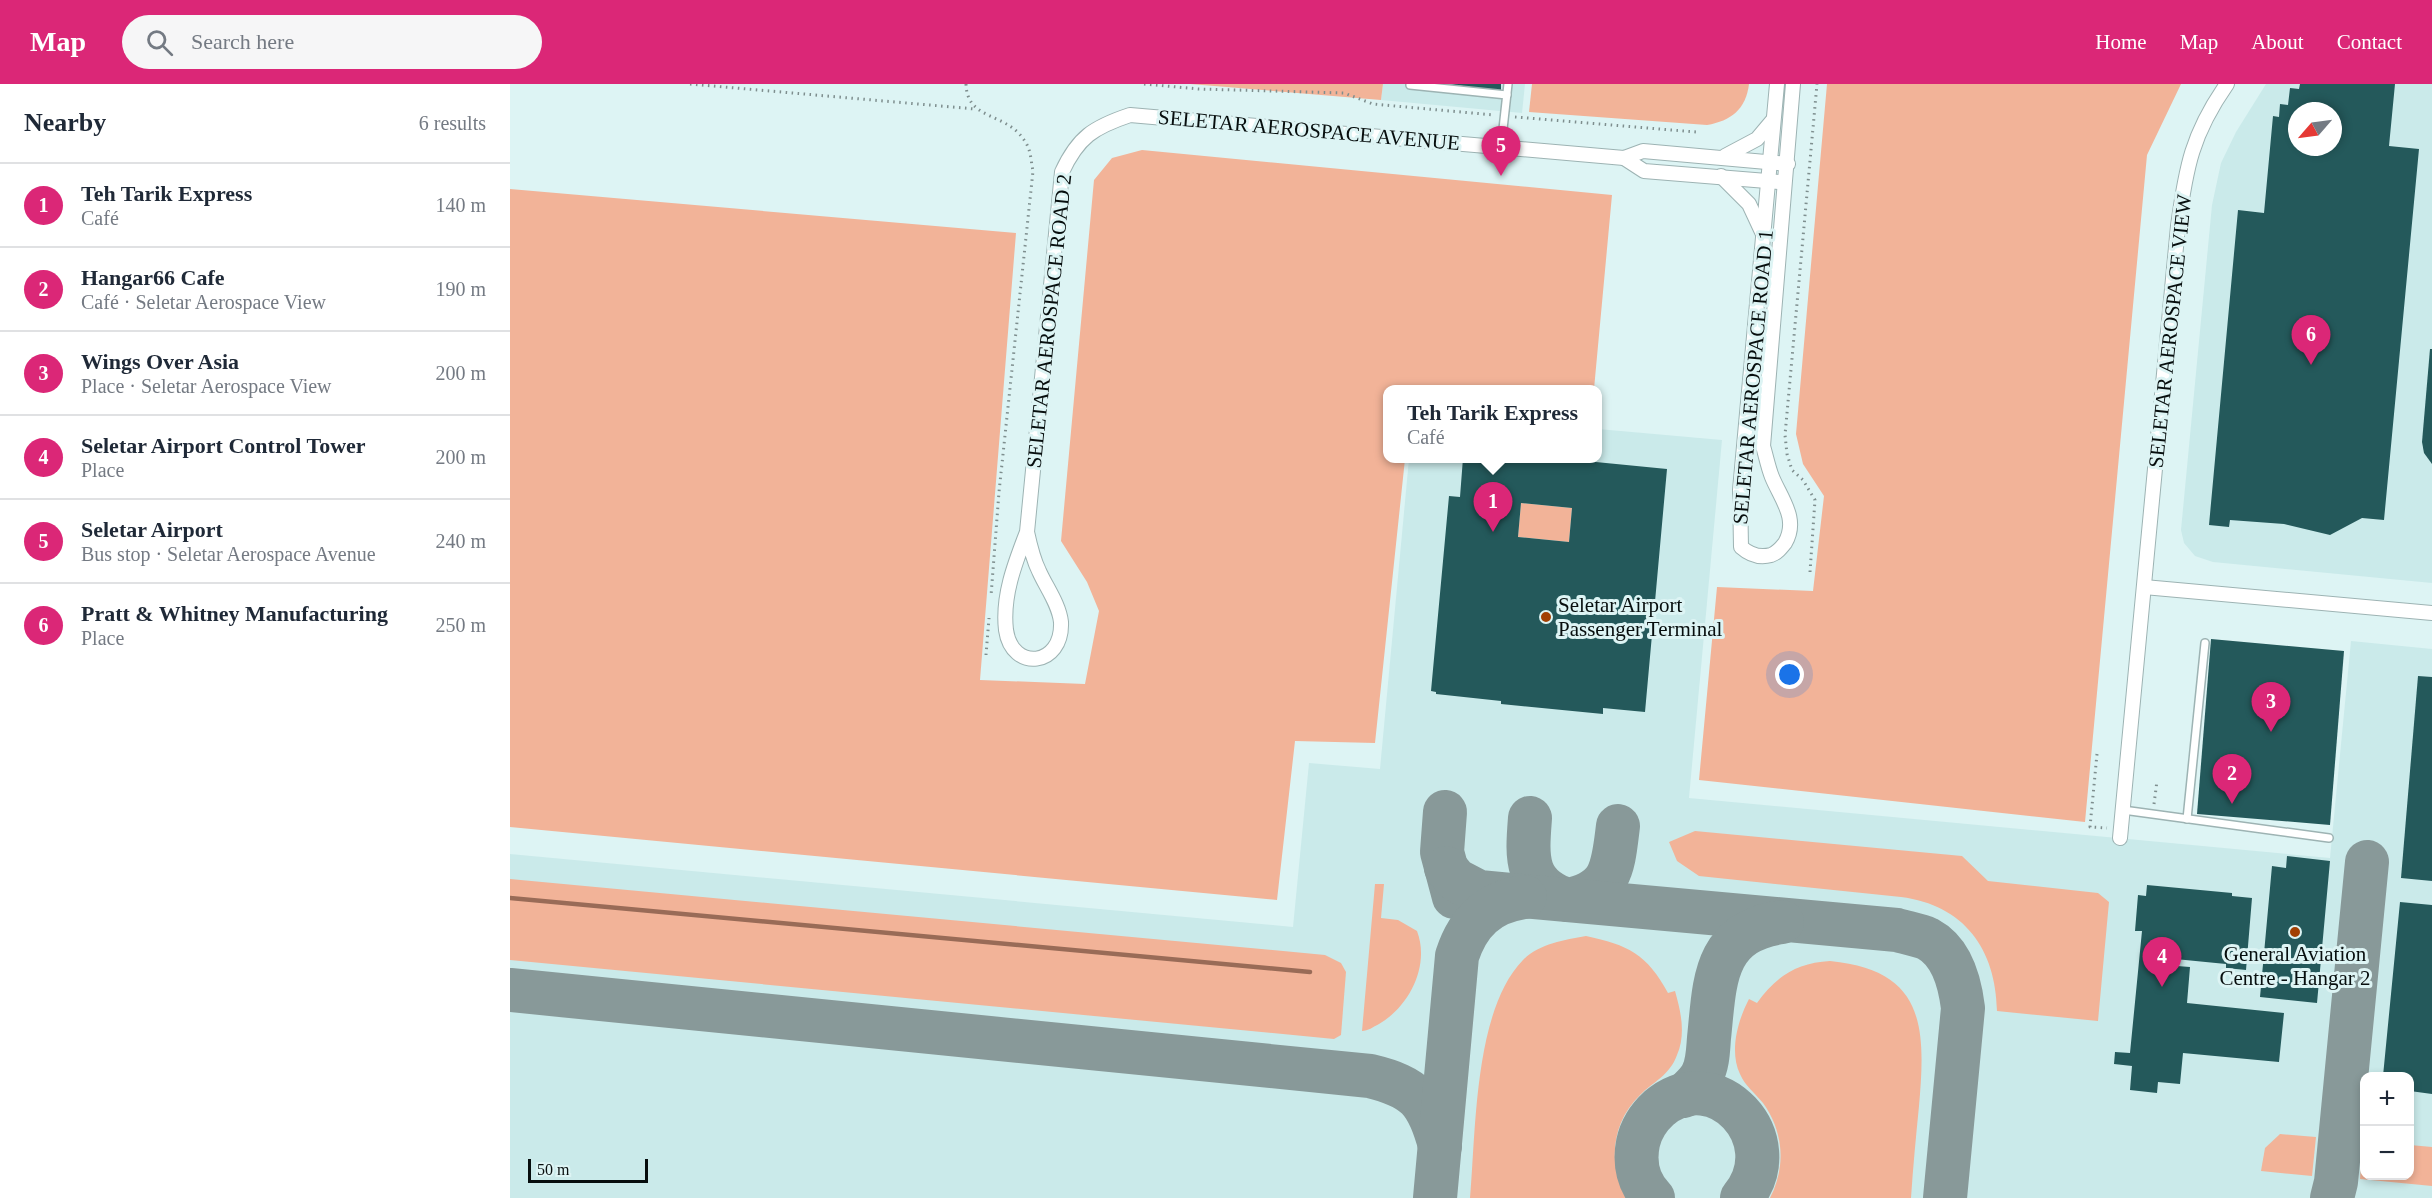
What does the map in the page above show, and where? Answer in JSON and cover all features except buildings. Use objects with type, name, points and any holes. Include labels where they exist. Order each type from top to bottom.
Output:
[{"type":"street","name":"SELETAR AEROSPACE ROAD 1","points":[[1777,84],[1770,181],[1740,490],[1741,548],[1748,554],[1761,556],[1773,554],[1781,548],[1792,523],[1773,478],[1763,446],[1787,183],[1793,84]]},
{"type":"street","name":"SELETAR AEROSPACE VIEW","points":[[2120,834],[2178,226],[2187,165],[2203,123],[2227,84]]},
{"type":"street","name":"SELETAR AEROSPACE AVENUE","points":[[1102,124],[1130,115],[1624,158],[1643,151],[1788,164]]},
{"type":"street","points":[[1722,158],[1757,140],[1768,129],[1775,115]]},
{"type":"street","name":"SELETAR AEROSPACE ROAD 2","points":[[1027,532],[1033,558],[1060,619],[1060,641],[1051,652],[1036,659],[1024,658],[1012,648],[1006,630],[1007,597],[1012,571],[1027,532],[1062,172],[1082,138],[1102,124]]},
{"type":"street","name":"SELETAR AEROSPACE AVENUE","points":[[1624,158],[1644,171],[1787,183]]},
{"type":"street","points":[[1721,176],[1749,204],[1764,239]]},
{"type":"street","points":[[1753,365],[1769,366]]},
{"type":"street","points":[[2144,587],[2432,613]]},
{"type":"lane","points":[[1501,147],[1508,84]]},
{"type":"lane","points":[[1410,86],[1507,95]]},
{"type":"lane","points":[[2187,819],[2205,643]]},
{"type":"lane","points":[[2123,810],[2329,838]]},
{"type":"path","points":[[690,84],[976,109],[997,117],[1017,131],[1028,145],[1033,171],[999,492],[991,597]]},
{"type":"path","points":[[966,84],[968,102],[976,109]]},
{"type":"path","points":[[1144,84],[1199,89],[1344,93],[1373,104],[1696,132]]},
{"type":"path","points":[[1810,572],[1815,500],[1803,480],[1792,470],[1785,435],[1817,84]]},
{"type":"path","points":[[986,655],[990,608]]},
{"type":"path","points":[[2097,754],[2090,826],[2120,834]]},
{"type":"path","points":[[2153,815],[2157,781]]},
{"type":"shaded area","points":[[1190,84],[1383,84],[1381,100]]},
{"type":"shaded area","points":[[1383,84],[1525,84],[1522,113],[1381,100]]},
{"type":"shaded area","points":[[1532,84],[1749,84],[1745,100],[1736,112],[1730,117],[1707,125],[1529,112]]},
{"type":"shaded area","points":[[1827,84],[2181,84],[2147,155],[2085,822],[1699,780],[1717,587],[1813,591],[1824,496],[1803,464],[1796,434]]},
{"type":"shaded area","points":[[2266,84],[2432,84],[2432,583],[2213,562],[2195,556],[2184,543],[2181,530],[2212,205],[2221,163],[2236,132]]},
{"type":"shaded area","points":[[1142,150],[1612,195],[1594,385],[1383,385],[1383,463],[1405,463],[1375,743],[1295,741],[1277,900],[510,827],[510,189],[1016,233],[980,680],[1085,684],[1099,611],[1087,582],[1061,541],[1094,180],[1112,158]]},
{"type":"shaded area","points":[[1602,429],[1722,440],[1689,798],[2330,858],[2351,641],[2432,649],[2432,1198],[510,1198],[510,854],[1293,927],[1309,763],[1380,769],[1409,463],[1602,463]]},
{"type":"shaded area","points":[[1521,503],[1572,508],[1569,542],[1518,537]]},
{"type":"shaded area","points":[[1695,831],[1962,856],[1988,881],[2098,893],[2109,902],[2098,1021],[1997,1011],[1995,989],[1983,950],[1959,920],[1942,909],[1923,902],[1901,897],[1699,876],[1677,861],[1669,842]]},
{"type":"shaded area","points":[[510,879],[1325,955],[1341,963],[1346,972],[1341,1035],[1334,1039],[510,960]]},
{"type":"shaded area","points":[[1375,884],[1384,884],[1381,918],[1398,920],[1417,931],[1421,957],[1414,984],[1400,1007],[1379,1024],[1362,1031]]},
{"type":"shaded area","points":[[1586,936],[1614,943],[1644,960],[1668,993],[1675,991],[1681,1015],[1680,1047],[1674,1062],[1666,1073],[1630,1106],[1618,1131],[1615,1158],[1620,1185],[1626,1198],[1470,1198],[1480,1073],[1495,1009],[1507,982],[1529,955],[1552,944]]},
{"type":"shaded area","points":[[1830,961],[1861,967],[1885,976],[1902,990],[1913,1007],[1919,1028],[1921,1077],[1911,1198],[1770,1198],[1779,1174],[1779,1138],[1770,1114],[1740,1074],[1735,1056],[1738,1026],[1749,999],[1757,1003],[1780,978],[1797,968]]},
{"type":"shaded area","points":[[2280,1134],[2316,1137],[2312,1176],[2261,1171],[2265,1148]]},
{"type":"shaded area","points":[[2414,1145],[2432,1147],[2432,1186],[2370,1180],[2414,1180]]},
{"type":"waterway","points":[[510,898],[1310,972]]},
{"type":"taxiway","points":[[1445,812],[1442,852],[1454,897]]},
{"type":"taxiway","points":[[1530,818],[1528,845],[1531,868],[1543,887],[1568,900],[1594,890],[1608,875],[1612,865],[1618,826]]},
{"type":"taxiway","points":[[2332,1198],[2336,1182],[2367,862]]},
{"type":"taxiway","points":[[1446,868],[1456,880],[1479,892],[1897,930],[1928,939],[1949,960],[1960,988],[1963,1008],[1945,1198]]},
{"type":"taxiway","points":[[1435,1198],[1457,956],[1467,933],[1481,916],[1500,904],[1525,897]]},
{"type":"taxiway","points":[[1684,1096],[1698,1081],[1705,1066],[1713,997],[1722,962],[1730,948],[1742,936],[1759,928],[1782,922]]},
{"type":"taxiway","points":[[510,990],[1370,1076],[1399,1085],[1418,1098],[1425,1107],[1440,1146]]},
{"type":"taxiway","points":[[1653,1198],[1638,1172],[1638,1143],[1643,1128],[1659,1108],[1681,1096],[1702,1094],[1723,1100],[1740,1113],[1752,1131],[1757,1152],[1755,1175],[1742,1198]]},
{"type":"place","name":"Seletar Airport","points":[[1501,176]]},
{"type":"place","name":"Pratt & Whitney Manufacturing","points":[[2311,365]]},
{"type":"place","name":"Teh Tarik Express","points":[[1493,532]]},
{"type":"place","name":"Seletar Airport Passenger Terminal","points":[[1546,617]]},
{"type":"place","name":"Wings Over Asia","points":[[2271,732]]},
{"type":"place","name":"Hangar66 Cafe","points":[[2232,804]]},
{"type":"place","name":"General Aviation Centre - Hangar 2","points":[[2295,932]]},
{"type":"place","name":"Seletar Airport Control Tower","points":[[2162,987]]}]
